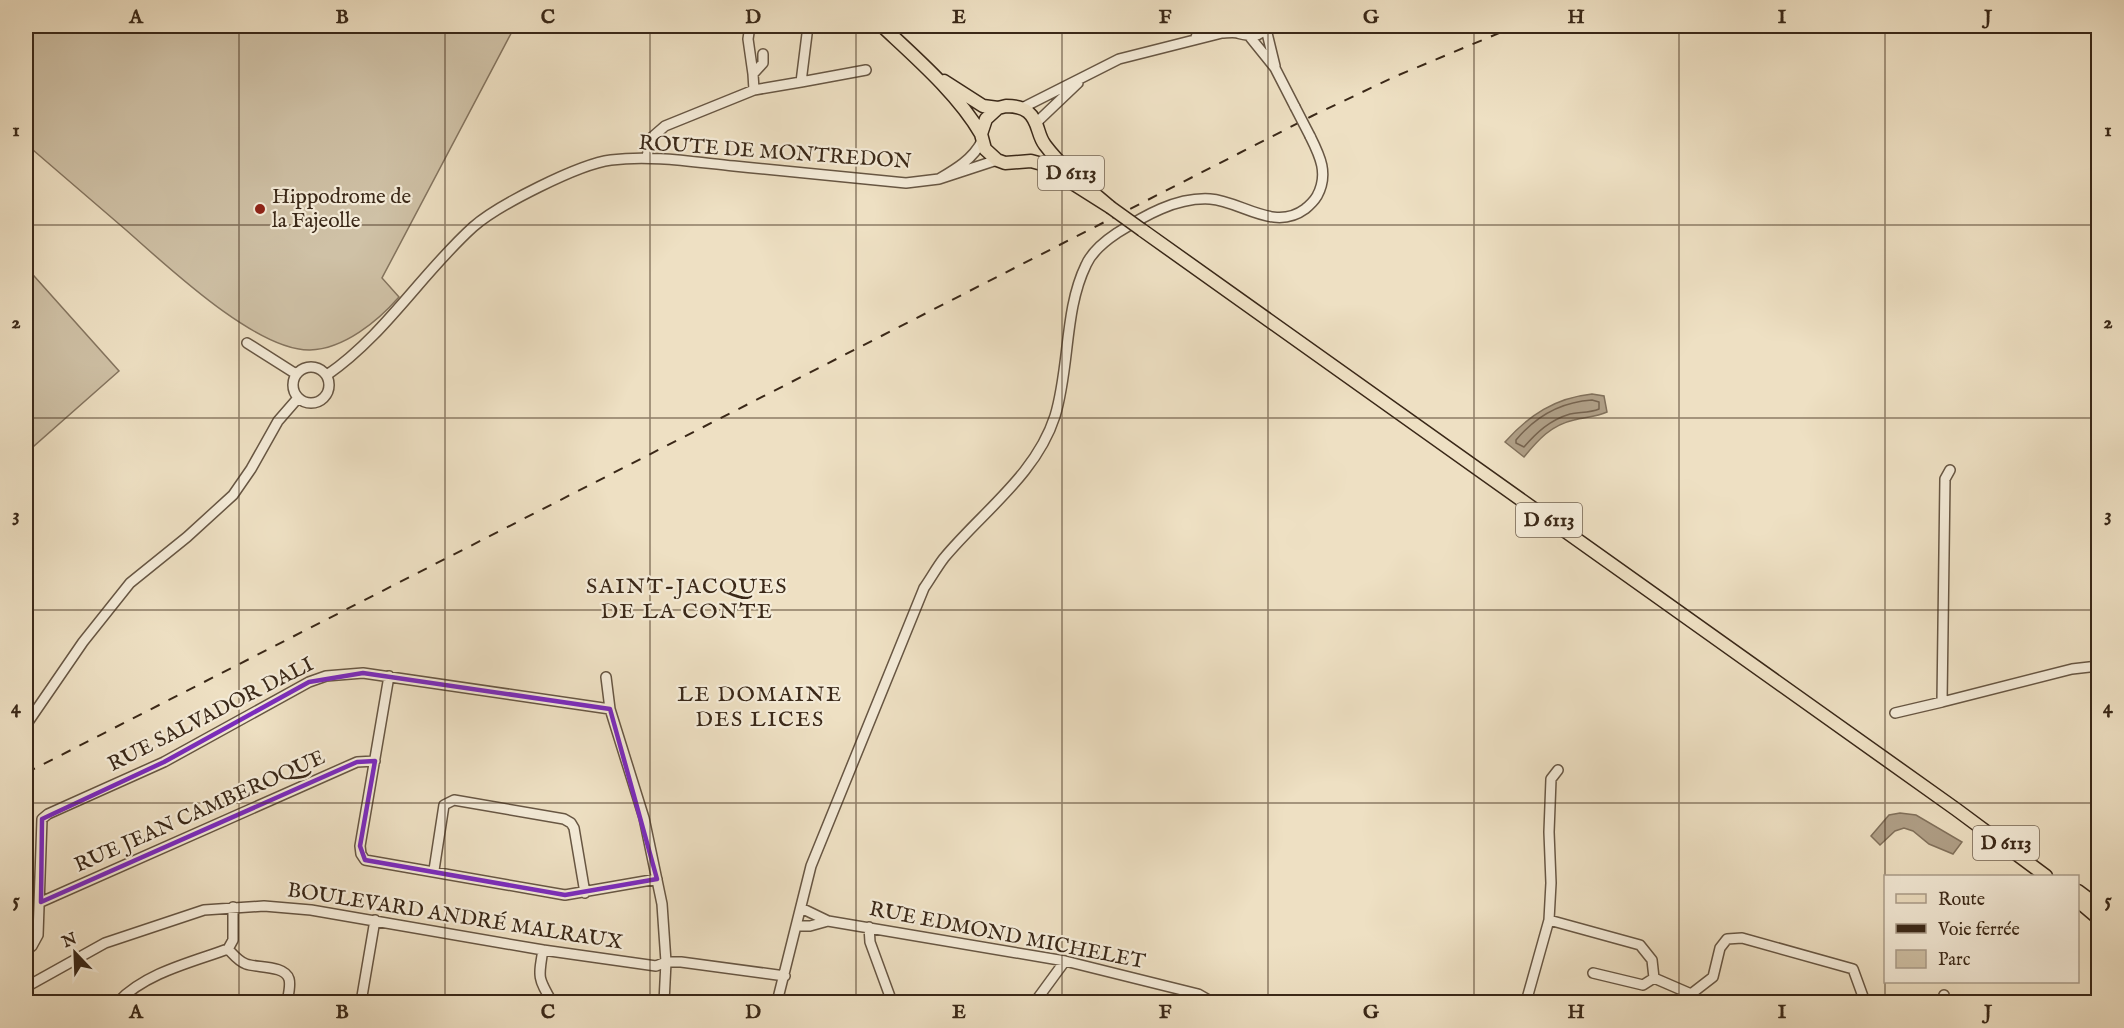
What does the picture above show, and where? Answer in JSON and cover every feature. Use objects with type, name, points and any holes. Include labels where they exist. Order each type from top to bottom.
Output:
[{"type":"main road","points":[[882,26],[928,69],[975,123],[985,149],[997,160],[1005,163],[1022,160],[1034,150],[1038,128],[1028,112],[1014,106],[998,108],[983,106],[928,69]]},
{"type":"main road","points":[[982,138],[986,119],[998,108]]},
{"type":"main road","name":"D 6113","points":[[1038,128],[1044,144],[1075,177],[1110,207]]},
{"type":"main road","name":"D 6113","points":[[1022,160],[1042,164],[1110,207],[1957,810],[2045,875]]},
{"type":"main road","name":"D 6113","points":[[1957,810],[2054,875]]},
{"type":"main road","points":[[2079,892],[2098,906]]},
{"type":"main road","points":[[2079,901],[2098,917]]},
{"type":"street","points":[[750,26],[748,39],[754,90]]},
{"type":"street","points":[[801,82],[808,26]]},
{"type":"street","points":[[1192,40],[1216,26]]},
{"type":"street","points":[[1250,37],[1256,36],[1267,27],[1275,68]]},
{"type":"street","points":[[777,1002],[811,866],[924,588],[944,559],[1020,477],[1039,451],[1049,430],[1060,395],[1076,290],[1086,263],[1099,246],[1166,207],[1185,201],[1211,199],[1262,215],[1285,217],[1299,213],[1314,202],[1323,183],[1321,156],[1275,68],[1250,37],[1234,29],[1119,59],[1022,108]]},
{"type":"street","points":[[753,74],[763,63],[763,54]]},
{"type":"street","points":[[647,158],[650,139],[664,126],[754,90],[866,70]]},
{"type":"street","points":[[1038,128],[1086,75]]},
{"type":"street","points":[[939,179],[957,168],[977,151],[982,138]]},
{"type":"street","name":"ROUTE DE MONTREDON","points":[[327,375],[350,360],[375,335],[474,227],[499,209],[589,165],[610,160],[647,158],[906,183],[939,179],[964,172],[985,162],[997,160]]},
{"type":"street","points":[[247,343],[296,374]]},
{"type":"street","points":[[303,368],[317,368],[327,375],[328,391],[319,401],[309,403],[295,395],[292,386],[296,374],[303,368]]},
{"type":"street","points":[[26,725],[83,642],[130,583],[187,537],[233,495],[252,469],[278,421],[298,398]]},
{"type":"street","points":[[1942,702],[1945,479],[1950,470]]},
{"type":"street","points":[[1895,713],[2072,669],[2098,666]]},
{"type":"street","name":"RUE SALVADOR DALI","points":[[26,951],[38,935],[41,902],[42,819],[48,814],[164,762],[309,682],[326,676],[363,673],[610,709]]},
{"type":"street","points":[[389,676],[360,846],[365,860],[434,870],[565,895],[657,879]]},
{"type":"street","points":[[606,677],[610,709],[644,818],[662,904],[666,962],[664,1002]]},
{"type":"street","name":"RUE JEAN CAMBEROQUE","points":[[41,902],[357,762],[375,761]]},
{"type":"street","points":[[1526,1002],[1549,920],[1551,779],[1558,770]]},
{"type":"street","points":[[434,870],[444,805],[454,800],[564,819],[571,823],[574,828],[585,893]]},
{"type":"street","name":"BOULEVARD ANDRÉ MALRAUX","points":[[26,987],[105,943],[204,910],[264,906],[311,910],[543,950],[656,966],[666,962],[681,962],[785,976]]},
{"type":"street","points":[[118,1002],[137,987],[161,975],[228,949],[232,940],[233,908]]},
{"type":"street","name":"RUE EDMOND MICHELET","points":[[801,908],[828,921],[1065,961],[1198,993],[1212,1002]]},
{"type":"street","points":[[814,925],[815,914]]},
{"type":"street","points":[[365,1002],[375,920]]},
{"type":"street","points":[[1549,920],[1640,945],[1652,960],[1653,978]]},
{"type":"street","name":"RUE EDMOND MICHELET","points":[[797,926],[828,921]]},
{"type":"street","points":[[869,927],[870,942],[890,1002]]},
{"type":"street","points":[[1653,978],[1691,998],[1713,977],[1720,948],[1727,939],[1742,938],[1853,969],[1865,1002]]},
{"type":"street","points":[[228,949],[246,964],[281,970],[288,975],[290,981],[287,1002]]},
{"type":"street","points":[[543,950],[538,975],[551,1002]]},
{"type":"street","points":[[1035,1002],[1065,961]]},
{"type":"street","points":[[1593,973],[1643,985],[1653,978]]},
{"type":"highlighted area","points":[[363,673],[610,709],[657,879],[565,895],[365,860],[360,846],[375,761],[357,762],[41,902],[42,819],[164,762],[309,682]]},
{"type":"green space","name":"Hippodrome de la Fajeolle","points":[[26,26],[515,26],[382,278],[399,297],[371,324],[348,339],[335,345],[310,350],[288,347],[264,337],[213,304],[26,144]]},
{"type":"green space","points":[[26,267],[119,371],[26,453]]},
{"type":"water","points":[[1592,394],[1604,396],[1607,412],[1566,422],[1552,429],[1524,457],[1505,442],[1544,409],[1566,399]]},
{"type":"water","points":[[1900,813],[1916,815],[1962,842],[1953,854],[1929,844],[1913,831],[1904,828],[1895,831],[1880,845],[1871,836],[1889,815]]},
{"type":"railway","points":[[26,773],[1312,116],[1394,77],[1516,26]]},
{"type":"place","name":"Hippodrome de la Fajeolle","points":[[260,209]]},
{"type":"district","name":"SAINT-JACQUES DE LA CONTE","points":[[687,600]]},
{"type":"district","name":"LE DOMAINE DES LICES","points":[[760,708]]}]
